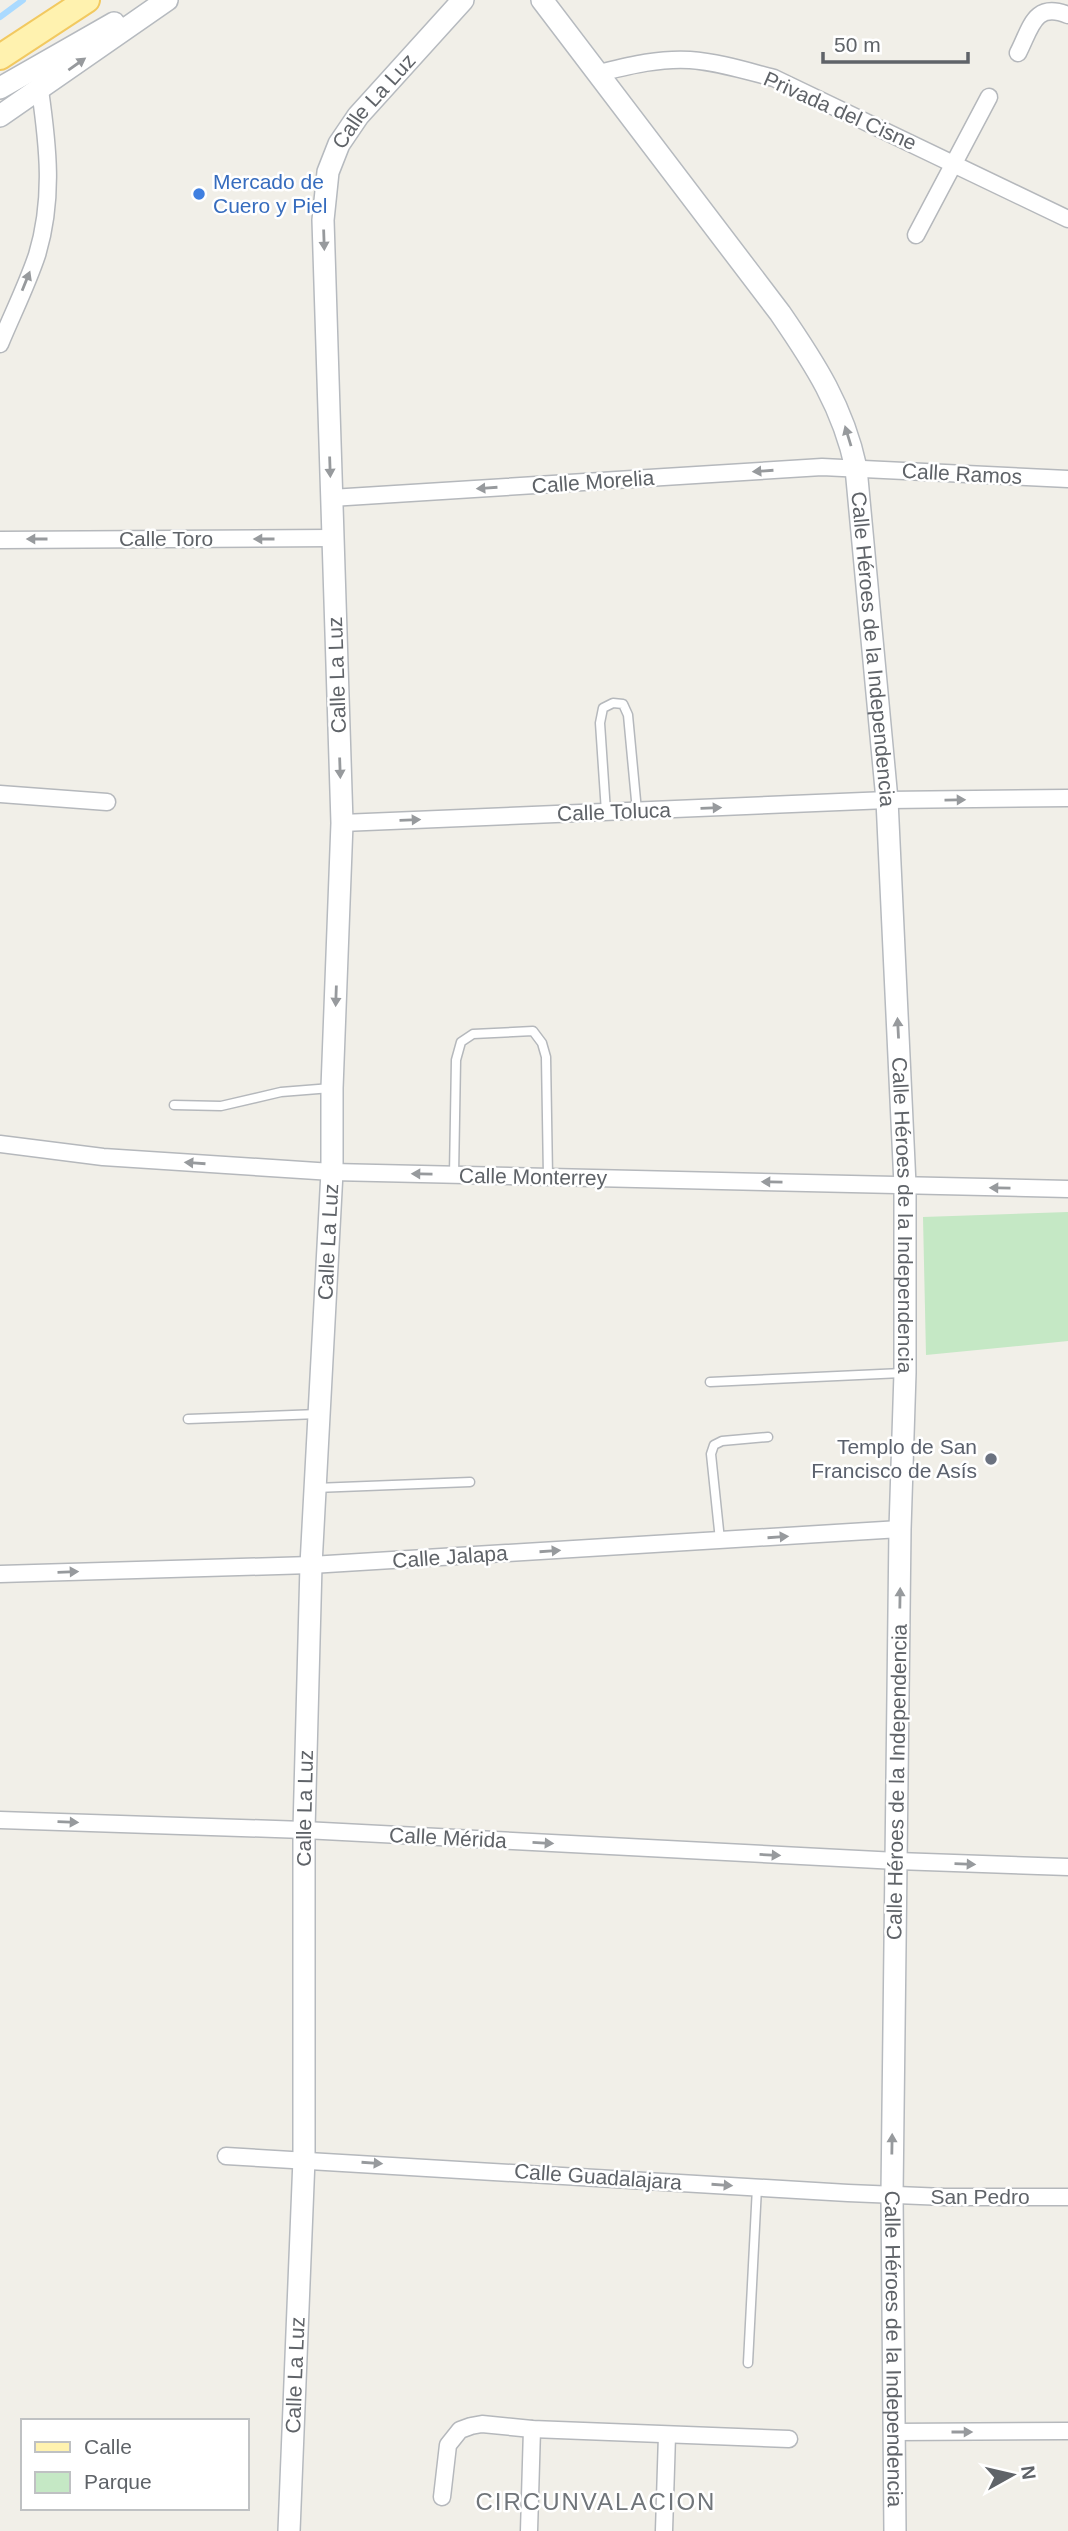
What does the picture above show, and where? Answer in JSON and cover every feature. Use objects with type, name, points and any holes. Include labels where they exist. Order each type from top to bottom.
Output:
[{"type":"main road","points":[[0,57],[87,0]]},
{"type":"street","points":[[0,88],[156,0]]},
{"type":"street","points":[[0,116],[167,0]]},
{"type":"street","name":"Calle La Luz","points":[[289,2531],[304,2159],[304,1830],[311,1565],[332,1172],[332,1088],[342,823],[323,220],[328,172],[339,144],[358,116],[463,0]]},
{"type":"street","name":"Calle Héroes de la Independencia","points":[[542,0],[780,313],[815,365],[838,407],[856,468],[887,800],[905,1185],[905,1373],[900,1529],[892,2195],[895,2531]]},
{"type":"street","points":[[1018,53],[1041,12],[1056,10],[1068,15]]},
{"type":"street","name":"Privada del Cisne","points":[[599,73],[642,62],[689,60],[774,78],[1068,219]]},
{"type":"street","points":[[0,344],[37,255],[47,209],[49,151],[40,90]]},
{"type":"street","points":[[916,235],[989,97]]},
{"type":"street","name":"Calle Morelia","points":[[331,498],[822,467],[856,468]]},
{"type":"street","name":"Calle Ramos","points":[[856,468],[1068,480]]},
{"type":"street","name":"Calle Toro","points":[[0,540],[332,538]]},
{"type":"street","points":[[0,794],[107,802]]},
{"type":"street","name":"Calle Toluca","points":[[342,823],[887,800],[1068,798]]},
{"type":"street","name":"Calle Monterrey","points":[[0,1144],[103,1157],[332,1172],[1068,1189]]},
{"type":"street","name":"Calle Jalapa","points":[[0,1574],[311,1565],[900,1529]]},
{"type":"street","name":"Calle Mérida","points":[[0,1819],[304,1830],[897,1861],[1068,1867]]},
{"type":"street","name":"Calle Guadalajara","points":[[226,2156],[892,2195]]},
{"type":"street","name":"San Pedro","points":[[892,2195],[1068,2197]]},
{"type":"street","points":[[442,2497],[448,2445],[460,2430],[482,2424],[532,2429],[789,2439]]},
{"type":"street","points":[[529,2531],[532,2429]]},
{"type":"street","points":[[894,2432],[1068,2431]]},
{"type":"street","points":[[664,2531],[667,2435]]},
{"type":"lane","points":[[606,812],[600,723],[603,708],[613,703],[623,704],[628,715],[637,811]]},
{"type":"lane","points":[[454,1175],[456,1060],[461,1042],[473,1034],[534,1031],[542,1043],[546,1057],[548,1177]]},
{"type":"lane","points":[[174,1105],[221,1106],[281,1092],[332,1088]]},
{"type":"lane","points":[[710,1382],[905,1373]]},
{"type":"lane","points":[[188,1419],[319,1414]]},
{"type":"lane","points":[[720,1540],[711,1454],[714,1445],[722,1441],[768,1437]]},
{"type":"lane","points":[[315,1488],[470,1482]]},
{"type":"lane","points":[[748,2363],[757,2187]]},
{"type":"green space","points":[[1068,1212],[1068,1341],[926,1355],[923,1217]]},
{"type":"waterway","points":[[0,17],[23,0]]},
{"type":"place","name":"Mercado de Cuero y Piel","points":[[199,194]]},
{"type":"place","name":"Templo de San Francisco de Asís","points":[[991,1459]]},
{"type":"district","name":"CIRCUNVALACION","points":[[596,2502]]}]
